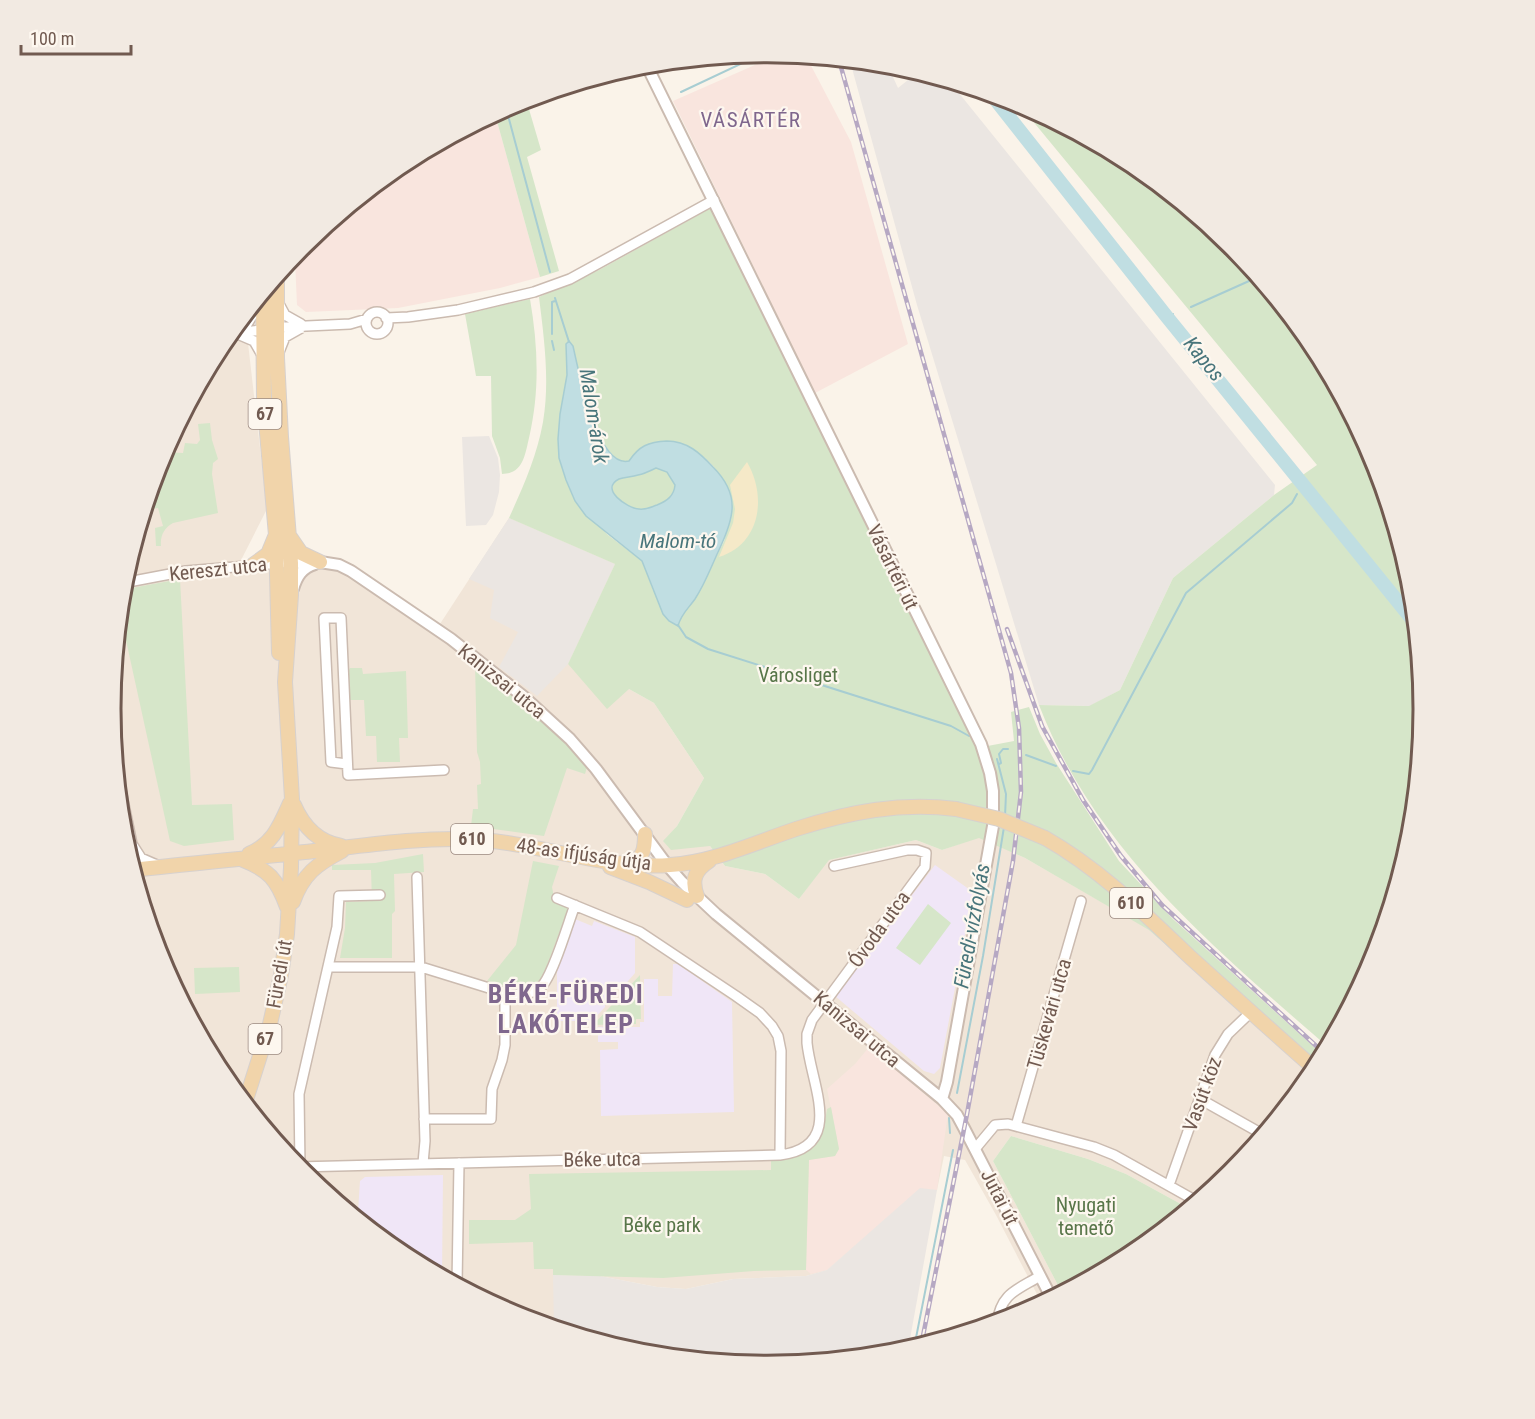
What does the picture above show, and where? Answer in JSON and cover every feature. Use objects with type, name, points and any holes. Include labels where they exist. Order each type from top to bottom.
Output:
[{"type":"main road","name":"67","points":[[269,299],[277,328],[270,359]]},
{"type":"main road","name":"67","points":[[267,300],[262,330],[270,359],[281,437],[284,563],[279,650],[285,682],[292,799],[289,912]]},
{"type":"main road","points":[[253,565],[268,554],[283,535],[301,553],[320,562]]},
{"type":"main road","name":"67","points":[[284,563],[291,595],[285,682]]},
{"type":"main road","points":[[292,799],[300,820],[312,832],[334,844],[349,847]]},
{"type":"main road","points":[[239,858],[253,852],[273,838],[292,799]]},
{"type":"main road","name":"48-as ifjúság útja","points":[[349,847],[462,839],[493,840],[630,864],[668,865],[716,856],[832,818],[864,811],[903,806],[956,810],[999,819],[1045,838],[1082,861],[1112,885],[1251,1012]]},
{"type":"main road","points":[[630,864],[641,857],[645,834]]},
{"type":"main road","points":[[289,912],[302,883],[314,867],[349,847]]},
{"type":"main road","name":"610","points":[[140,865],[160,866],[349,847]]},
{"type":"main road","points":[[571,854],[692,898],[697,870],[716,856]]},
{"type":"main road","points":[[239,858],[256,865],[274,879],[289,912]]},
{"type":"main road","name":"Füredi út","points":[[248,1093],[277,996],[289,912]]},
{"type":"main road","name":"610","points":[[1251,1012],[1308,1063]]},
{"type":"street","name":"Vásártéri út","points":[[651,74],[981,744],[990,773],[994,806],[990,852],[942,1099]]},
{"type":"street","points":[[387,321],[458,310],[534,292],[570,279],[714,200]]},
{"type":"street","points":[[269,298],[291,320],[306,326]]},
{"type":"street","points":[[376,312],[383,314],[387,321],[385,330],[377,334],[371,333],[367,323],[371,314],[376,312]]},
{"type":"street","points":[[243,333],[277,328],[367,323]]},
{"type":"street","points":[[240,337],[254,341],[270,359],[285,337],[306,326]]},
{"type":"street","points":[[291,595],[300,573],[308,566],[320,562]]},
{"type":"street","name":"Kanizsai utca","points":[[284,563],[320,562],[339,565],[351,571],[406,607],[488,667],[524,697],[582,753],[668,865],[670,883],[716,914],[942,1099]]},
{"type":"street","name":"Kereszt utca","points":[[133,581],[186,571],[284,563]]},
{"type":"street","points":[[347,764],[331,762],[324,618],[341,618],[348,775],[444,770]]},
{"type":"street","points":[[327,664],[344,663]]},
{"type":"street","points":[[136,849],[147,862],[160,866]]},
{"type":"street","name":"Óvoda utca","points":[[826,1003],[925,867],[926,853],[907,850],[834,866]]},
{"type":"street","points":[[417,877],[421,967],[423,1164]]},
{"type":"street","points":[[299,1155],[299,1094],[337,927],[339,896],[380,895]]},
{"type":"street","points":[[557,898],[640,932],[760,1013],[772,1026],[778,1036],[781,1051],[780,1155]]},
{"type":"street","name":"Tüskevári utca","points":[[1016,1126],[1081,902]]},
{"type":"street","points":[[328,967],[421,967],[505,993],[534,992],[547,980],[575,905]]},
{"type":"street","points":[[424,1119],[491,1119],[492,1089],[505,1045],[505,993]]},
{"type":"street","name":"Béke utca","points":[[310,1167],[792,1154],[812,1142],[821,1119],[808,1057],[807,1034],[812,1020],[826,1003]]},
{"type":"street","name":"Vasút köz","points":[[1170,1185],[1220,1044],[1251,1012]]},
{"type":"street","name":"Jutai út","points":[[942,1099],[957,1115],[1048,1291]]},
{"type":"street","points":[[1200,1099],[1258,1131]]},
{"type":"street","points":[[975,1149],[995,1125],[1002,1123],[1016,1126],[1094,1147],[1124,1160],[1191,1198]]},
{"type":"street","points":[[457,1276],[459,1163]]},
{"type":"street","points":[[1000,1313],[1001,1304],[1009,1295],[1040,1275]]},
{"type":"shaded area","name":"VÁSÁRTÉR","points":[[759,63],[810,64],[851,142],[908,344],[815,393],[673,101]]},
{"type":"shaded area","points":[[852,69],[892,75],[898,88],[910,79],[958,92],[1275,485],[1274,495],[1173,578],[1120,690],[1090,706],[1039,705],[917,305]]},
{"type":"shaded area","points":[[497,123],[540,277],[500,288],[398,308],[306,312],[297,305],[295,268],[341,223],[408,172],[444,150]]},
{"type":"shaded area","points":[[248,326],[248,343],[267,509],[237,568],[346,562],[438,627],[509,518],[615,564],[568,664],[629,689],[654,703],[704,778],[677,826],[664,841],[710,846],[725,866],[765,874],[799,899],[828,860],[916,840],[942,850],[979,837],[1025,858],[1150,930],[1305,1068],[1254,1136],[1225,1167],[1183,1205],[1126,1174],[1088,1159],[1011,1136],[993,1161],[1058,1286],[1038,1296],[965,1160],[944,1156],[937,1190],[920,1189],[827,1270],[806,1276],[733,1279],[686,1289],[657,1287],[600,1276],[554,1275],[554,1320],[520,1307],[444,1269],[408,1247],[341,1196],[281,1136],[230,1069],[188,995],[155,917],[133,836],[122,752],[122,667],[133,583],[155,502],[170,462],[208,386]]},
{"type":"shaded area","points":[[489,436],[498,458],[499,492],[493,515],[486,525],[466,526],[462,437]]},
{"type":"shaded area","points":[[509,518],[615,564],[568,664],[537,696],[499,667],[518,632],[490,618],[494,590],[469,579]]},
{"type":"shaded area","points":[[935,865],[973,892],[940,1068],[934,1074],[924,1071],[835,996]]},
{"type":"shaded area","points":[[575,919],[592,926],[594,921],[635,937],[635,973],[622,988],[605,990],[605,1007],[592,1021],[557,1021],[557,972]]},
{"type":"shaded area","points":[[673,964],[678,964],[732,1002],[734,1112],[601,1116],[600,1050],[618,1049],[618,1042],[598,1042],[598,1027],[640,1027],[640,1022],[644,1022],[644,979],[658,979],[658,996],[672,996]]},
{"type":"shaded area","points":[[869,1047],[948,1114],[937,1190],[920,1189],[827,1270],[811,1274],[806,1270],[809,1160],[835,1156],[839,1149],[827,1089],[855,1064]]},
{"type":"shaded area","points":[[443,1175],[442,1268],[408,1247],[358,1210],[360,1181],[365,1177]]},
{"type":"shaded area","points":[[920,1188],[937,1190],[910,1340],[810,1355],[725,1355],[641,1344],[554,1320],[553,1275],[600,1276],[657,1287],[686,1289],[733,1279],[806,1276],[827,1270]]},
{"type":"green space","points":[[529,109],[541,150],[527,157],[559,271],[540,277],[497,123]]},
{"type":"green space","points":[[1032,120],[1091,150],[1127,172],[1194,223],[1254,283],[1305,350],[1327,386],[1365,462],[1380,502],[1402,583],[1408,625],[1413,667],[1413,752],[1402,836],[1380,917],[1365,957],[1322,1042],[1201,934],[1125,851],[1092,806],[1063,757],[1039,705],[1089,706],[1120,690],[1173,578],[1274,495],[1317,465]]},
{"type":"green space","name":"Városliget","points":[[711,208],[977,748],[1014,741],[1011,712],[1029,707],[1040,734],[1056,763],[1119,861],[1173,919],[1317,1050],[1305,1068],[1149,930],[1025,858],[979,838],[942,850],[916,840],[829,860],[799,899],[765,874],[725,866],[710,846],[671,850],[663,841],[677,826],[704,778],[654,703],[629,689],[607,709],[568,664],[615,564],[509,518],[533,459],[543,422],[546,375],[539,297],[599,270]],"holes":[[[566,344],[573,346],[583,392],[600,437],[619,461],[629,461],[638,451],[649,445],[661,442],[674,443],[698,453],[717,471],[723,504],[725,538],[702,585],[680,617],[653,590],[642,561],[608,535],[575,501],[566,480],[559,458],[558,439],[567,375]]]},
{"type":"green space","points":[[530,299],[537,368],[533,420],[522,462],[515,471],[502,474],[500,458],[492,436],[491,376],[476,376],[465,314]]},
{"type":"green space","points":[[210,423],[218,459],[213,463],[212,474],[218,513],[173,523],[163,533],[161,546],[156,546],[155,528],[163,526],[158,508],[153,509],[155,501],[174,453],[183,453],[185,443],[197,444],[200,440],[198,424]]},
{"type":"green space","points":[[656,468],[667,472],[675,485],[672,495],[664,502],[639,509],[622,502],[614,493],[612,488],[619,479]]},
{"type":"green space","points":[[180,579],[192,805],[232,804],[234,840],[184,846],[170,841],[125,638],[132,588]]},
{"type":"green space","points":[[475,663],[568,743],[587,767],[585,774],[567,768],[544,836],[471,826],[473,809],[478,809],[477,785],[481,784],[477,752]]},
{"type":"green space","points":[[350,668],[362,668],[363,674],[406,671],[408,738],[399,738],[400,762],[377,762],[376,736],[366,736],[364,700],[349,700],[348,672]]},
{"type":"green space","points":[[423,854],[424,872],[394,874],[395,911],[392,914],[392,958],[340,958],[346,902],[372,901],[371,870],[332,870],[332,865],[375,863]]},
{"type":"green space","points":[[533,861],[559,866],[552,887],[555,902],[569,907],[543,976],[538,983],[523,989],[514,989],[487,981],[516,945]]},
{"type":"green space","points":[[928,904],[951,923],[920,965],[896,948]]},
{"type":"green space","points":[[239,967],[240,992],[195,994],[194,968]]},
{"type":"green space","points":[[640,975],[641,1019],[636,1019],[636,1024],[593,1025]]},
{"type":"green space","name":"Béke park","points":[[831,1107],[839,1149],[835,1156],[809,1160],[806,1270],[754,1271],[663,1278],[553,1275],[553,1269],[534,1269],[533,1242],[469,1244],[469,1220],[515,1220],[531,1209],[529,1174],[771,1170],[771,1158],[804,1152],[817,1142],[827,1109]]},
{"type":"green space","name":"Nyugati temető","points":[[1011,1136],[1088,1159],[1126,1174],[1183,1205],[1127,1247],[1058,1286],[993,1161]]},
{"type":"sand","points":[[747,462],[757,489],[756,517],[752,530],[744,541],[733,551],[719,557],[733,523],[735,509],[730,485]]},
{"type":"water","name":"Malom-tó","points":[[569,341],[573,346],[584,394],[599,434],[607,449],[618,459],[629,461],[640,448],[654,442],[681,443],[703,457],[728,487],[732,507],[728,527],[702,587],[678,626],[663,614],[642,561],[586,516],[575,501],[566,480],[559,458],[558,439],[567,375],[566,344]],"holes":[[[656,468],[667,472],[675,485],[674,489],[669,498],[657,505],[644,509],[634,508],[622,502],[613,493],[614,483],[619,479]]]},
{"type":"waterway","points":[[681,92],[741,64]]},
{"type":"waterway","name":"Kapos","points":[[1001,107],[1167,317],[1406,612]]},
{"type":"waterway","name":"Malom-árok","points":[[509,117],[550,272]]},
{"type":"waterway","points":[[1191,307],[1251,280]]},
{"type":"waterway","name":"Malom-árok","points":[[555,298],[569,342]]},
{"type":"waterway","points":[[552,334],[552,302],[555,301]]},
{"type":"waterway","name":"Kapos","points":[[1167,317],[1173,314]]},
{"type":"waterway","points":[[552,341],[554,350]]},
{"type":"waterway","name":"Kapos","points":[[1301,488],[1304,485]]},
{"type":"waterway","points":[[1073,771],[1089,774],[1092,770],[1186,593],[1292,503],[1297,494]]},
{"type":"waterway","name":"Malom-árok","points":[[678,625],[686,637],[708,649],[951,726],[969,736]]},
{"type":"waterway","points":[[999,764],[1001,763],[999,754],[1003,749],[1008,749]]},
{"type":"waterway","points":[[1026,755],[1056,766]]},
{"type":"waterway","name":"Füredi-vízfolyás","points":[[997,759],[1006,794],[1005,816]]},
{"type":"waterway","name":"Füredi-vízfolyás","points":[[957,1093],[1004,827]]},
{"type":"waterway","name":"Füredi-vízfolyás","points":[[949,1118],[950,1133]]},
{"type":"waterway","name":"Füredi-vízfolyás","points":[[916,1339],[953,1150]]},
{"type":"railway","points":[[841,68],[1011,673],[1019,728],[1021,792],[1013,861],[967,1114],[923,1337]]},
{"type":"railway","points":[[1007,629],[1042,726],[1083,800],[1121,856],[1162,905],[1318,1048]]},
{"type":"district","name":"VÁSÁRTÉR","points":[[751,120]]},
{"type":"district","name":"BÉKE-FÜREDI LAKÓTELEP","points":[[566,1009]]}]
